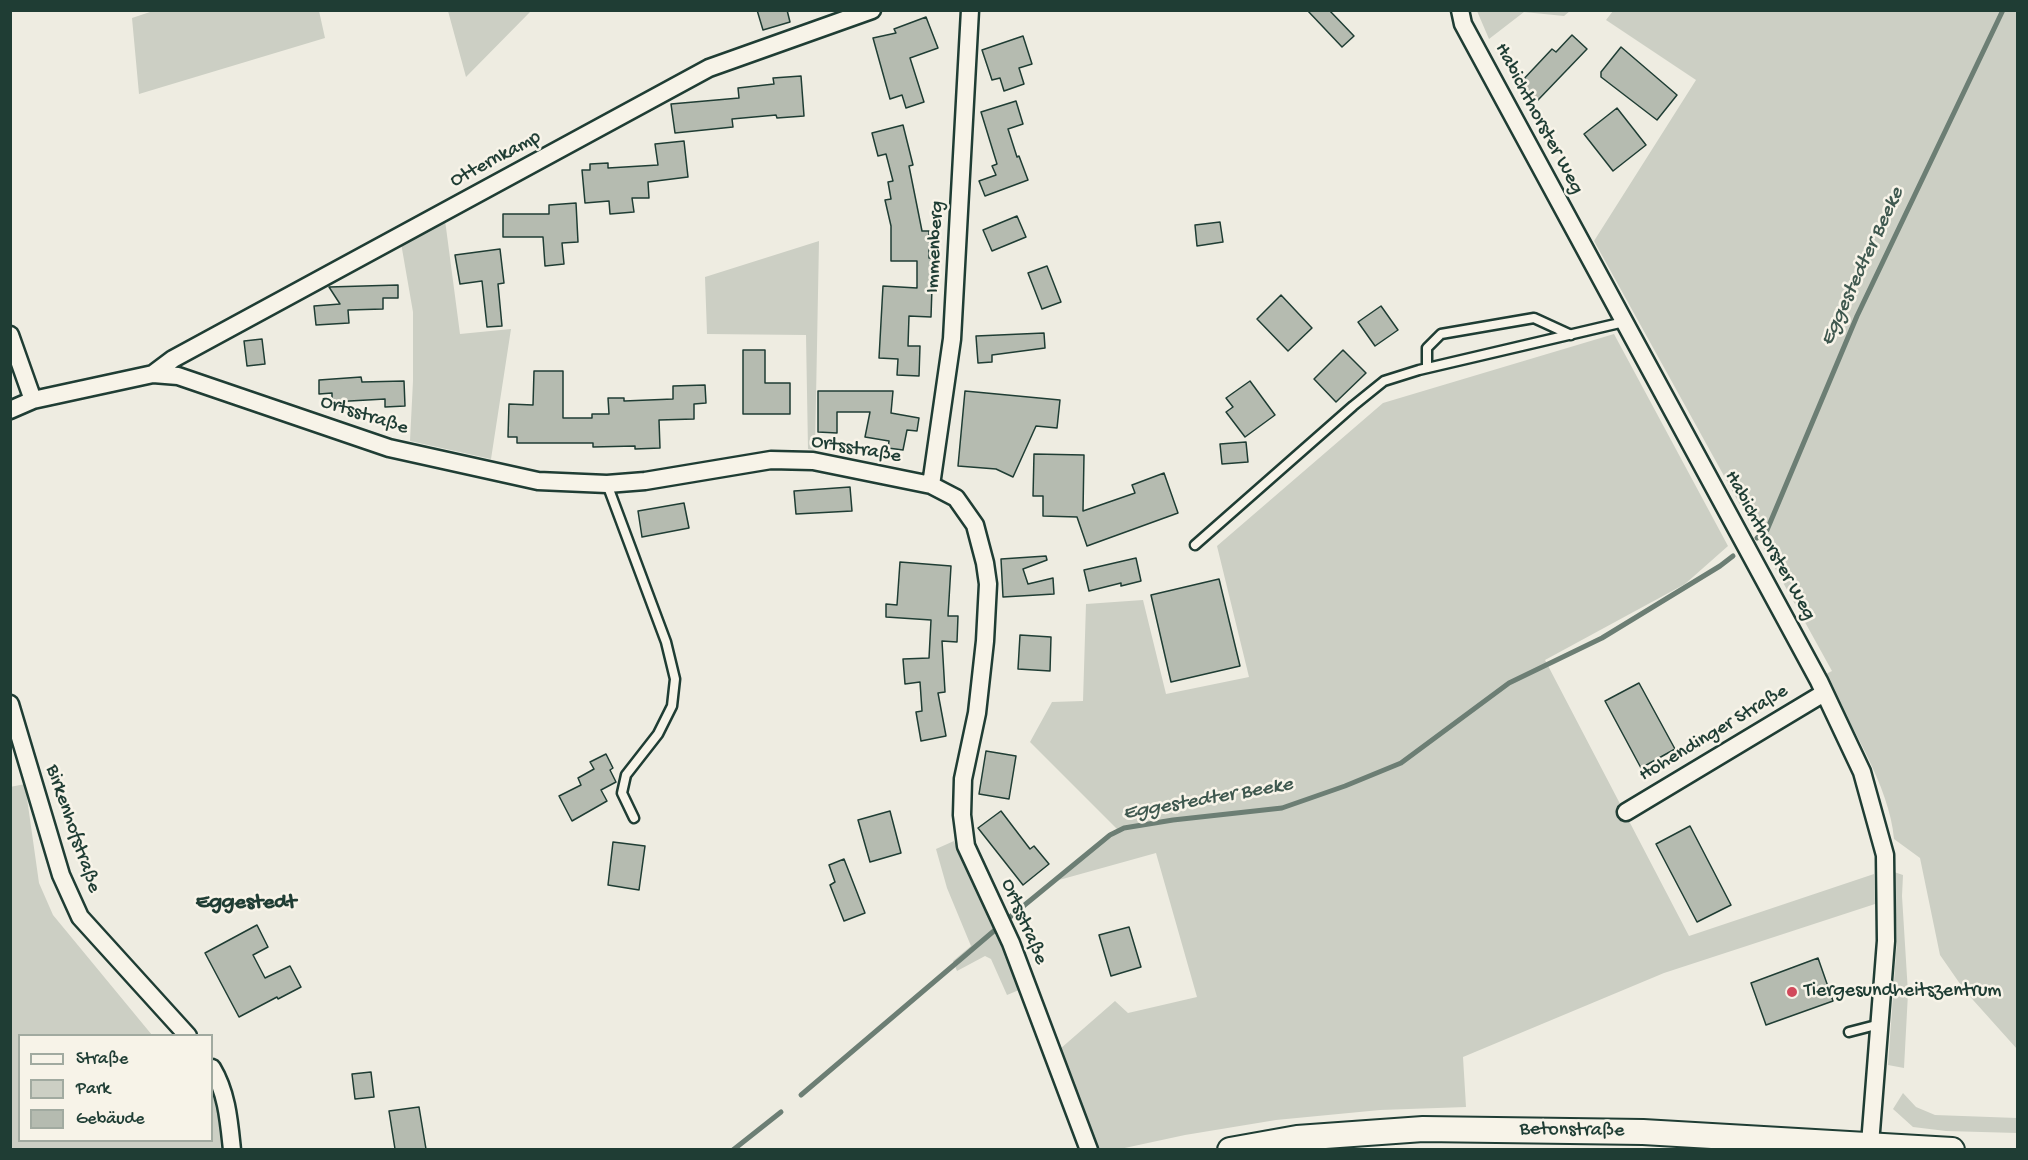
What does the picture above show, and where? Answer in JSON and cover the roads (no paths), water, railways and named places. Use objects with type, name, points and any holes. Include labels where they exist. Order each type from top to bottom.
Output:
[{"type":"main road","name":"Betonstraße","points":[[1230,1149],[1297,1138],[1423,1130],[1643,1132],[1952,1149]]},
{"type":"street","name":"Otternkamp","points":[[153,374],[173,359],[709,69],[872,10]]},
{"type":"street","name":"Immenberg","points":[[932,485],[952,339],[969,10]]},
{"type":"street","name":"Habichthorster Weg","points":[[1460,10],[1463,24],[1813,671],[1862,772],[1885,855],[1886,941],[1870,1144]]},
{"type":"street","points":[[10,335],[33,400]]},
{"type":"street","name":"Ortsstraße","points":[[10,410],[33,400],[153,374],[178,376],[389,448],[538,481],[607,484],[645,481],[771,460],[813,460],[932,485],[956,498],[975,525],[988,584],[985,641],[977,713],[963,779],[962,815],[966,846],[1011,943],[1089,1149]]},
{"type":"street","name":"Hohendinger Straße","points":[[1626,812],[1824,693]]},
{"type":"street","name":"Birkenhofstraße","points":[[10,704],[61,875],[80,917],[187,1034]]},
{"type":"street","points":[[213,1070],[220,1082],[227,1109],[232,1149]]},
{"type":"lane","points":[[1427,368],[1427,348],[1441,334],[1534,318],[1571,335]]},
{"type":"lane","points":[[1195,545],[1384,381],[1427,368],[1624,322]]},
{"type":"lane","points":[[607,484],[666,642],[675,679],[672,706],[658,734],[626,775],[622,793],[634,818]]},
{"type":"lane","points":[[1849,1032],[1880,1024]]},
{"type":"waterway","name":"Eggestedter Beeke","points":[[1757,538],[1767,530],[1857,316],[2003,10]]},
{"type":"waterway","name":"Eggestedter Beeke","points":[[1010,917],[1110,835],[1124,828],[1282,808],[1401,763],[1509,683],[1602,638],[1733,556]]},
{"type":"waterway","name":"Eggestedter Beeke","points":[[801,1095],[995,930]]},
{"type":"waterway","name":"Eggestedter Beeke","points":[[733,1150],[781,1112]]},
{"type":"place","name":"Tiergesundheitszentrum","points":[[1792,992]]},
{"type":"district","name":"Eggestedt","points":[[246,904]]}]
